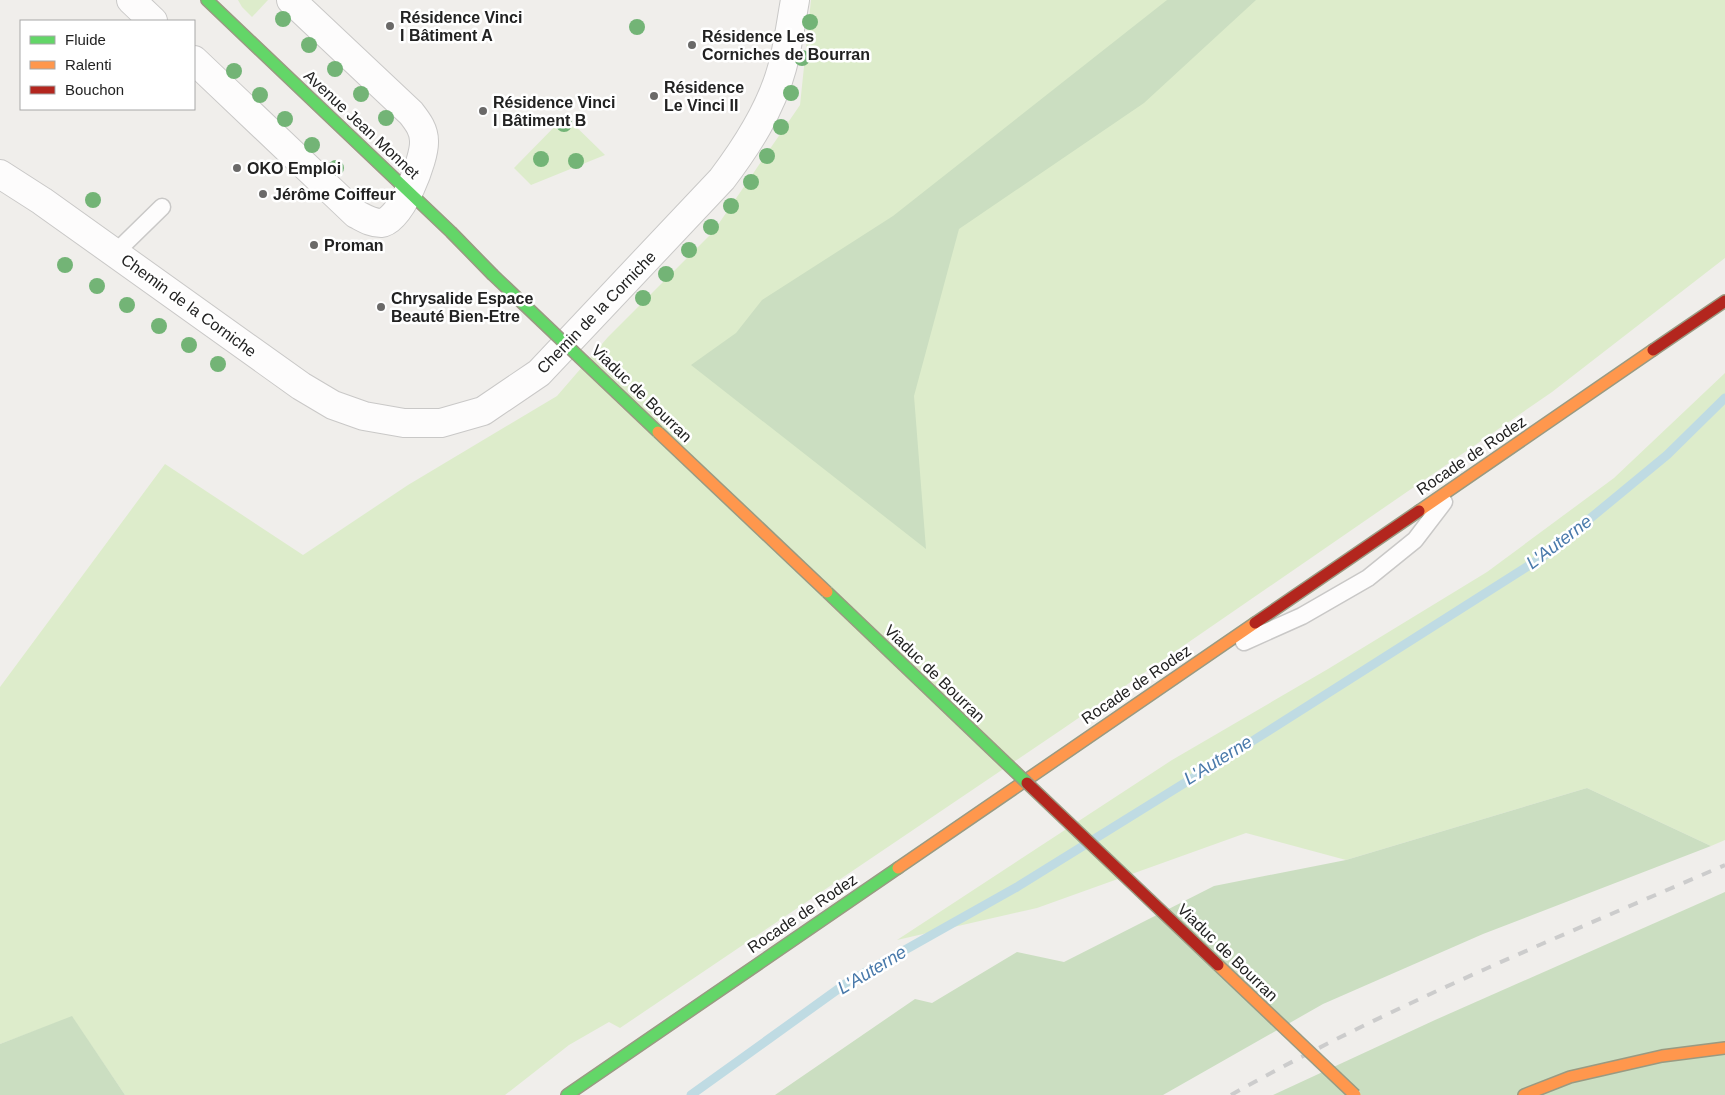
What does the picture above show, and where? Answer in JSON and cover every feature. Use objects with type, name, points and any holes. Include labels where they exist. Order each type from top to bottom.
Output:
[{"type":"main road","name":"Avenue Jean Monnet","points":[[210,1],[492,274]]},
{"type":"main road","name":"Viaduc de Bourran","points":[[492,274],[1355,1095]]},
{"type":"main road","name":"Rocade de Rodez","points":[[567,1095],[1725,301]]},
{"type":"main road","points":[[1524,1095],[1570,1077],[1625,1064],[1662,1056],[1725,1048]]},
{"type":"street","points":[[131,0],[153,20]]},
{"type":"street","points":[[195,61],[356,214],[370,222],[382,223],[390,219],[409,192],[423,152],[424,141],[420,126],[411,113],[291,0]]},
{"type":"street","name":"Chemin de la Corniche","points":[[0,174],[115,252],[301,386],[333,405],[364,416],[404,423],[441,423],[483,411],[540,373],[722,179],[746,146],[774,91],[782,68],[795,0]]},
{"type":"lane","points":[[115,252],[162,207]]},
{"type":"lane","points":[[1204,657],[1257,638],[1302,616],[1368,578],[1415,540],[1459,483]]},
{"type":"green space","points":[[238,0],[268,0],[252,17]]},
{"type":"green space","points":[[811,0],[1725,0],[1725,258],[1552,392],[1064,728],[620,1028],[609,1022],[569,1045],[505,1095],[125,1095],[72,1017],[0,1044],[0,687],[165,464],[303,555],[408,485],[557,396],[608,337],[713,232],[800,105]]},
{"type":"green space","points":[[1167,0],[1256,0],[1144,103],[959,229],[914,396],[926,549],[691,365],[736,333],[762,300],[893,216]]},
{"type":"green space","points":[[565,116],[605,155],[531,185],[514,168]]},
{"type":"green space","points":[[1725,373],[1725,840],[1711,846],[1587,788],[1346,860],[1246,833],[1037,908],[897,940],[1172,760],[1328,669],[1487,572],[1614,478]]},
{"type":"green space","points":[[1587,788],[1711,846],[1483,934],[1323,1004],[1163,1095],[775,1095],[915,999],[932,1003],[1017,952],[1064,962],[1214,886],[1346,860]]},
{"type":"green space","points":[[1725,892],[1725,1095],[1273,1095],[1435,1020]]},
{"type":"green space","points":[[72,1016],[125,1095],[0,1095],[0,1044]]},
{"type":"waterway","name":"L'Auterne","points":[[691,1095],[848,982],[1017,887],[1254,740],[1547,554],[1667,455],[1725,398]]},
{"type":"railway","points":[[1231,1095],[1413,1002],[1725,865]]},
{"type":"traffic: fast","points":[[207,0],[451,232],[492,274]]},
{"type":"traffic: fast","points":[[492,274],[658,432]]},
{"type":"traffic: fast","points":[[827,592],[1027,783]]},
{"type":"traffic: fast","points":[[567,1095],[898,868]]},
{"type":"traffic: slow","points":[[1419,511],[1653,350]]},
{"type":"traffic: slow","points":[[658,432],[827,592]]},
{"type":"traffic: slow","points":[[898,868],[1255,623]]},
{"type":"traffic: slow","points":[[1218,965],[1355,1095]]},
{"type":"traffic: slow","points":[[1524,1095],[1570,1077],[1662,1056],[1725,1048]]},
{"type":"traffic: jam","points":[[1653,350],[1725,301]]},
{"type":"traffic: jam","points":[[1255,623],[1419,511]]},
{"type":"traffic: jam","points":[[1027,783],[1218,965]]},
{"type":"place","name":"Résidence Vinci I Bâtiment A","points":[[390,26]]},
{"type":"place","name":"Résidence Les Corniches de Bourran","points":[[692,45]]},
{"type":"place","name":"Résidence Le Vinci II","points":[[654,96]]},
{"type":"place","name":"Résidence Vinci I Bâtiment B","points":[[483,111]]},
{"type":"place","name":"OKO Emploi","points":[[237,168]]},
{"type":"place","name":"Jérôme Coiffeur","points":[[263,194]]},
{"type":"place","name":"Proman","points":[[314,245]]},
{"type":"place","name":"Chrysalide Espace Beauté Bien-Etre","points":[[381,307]]}]
